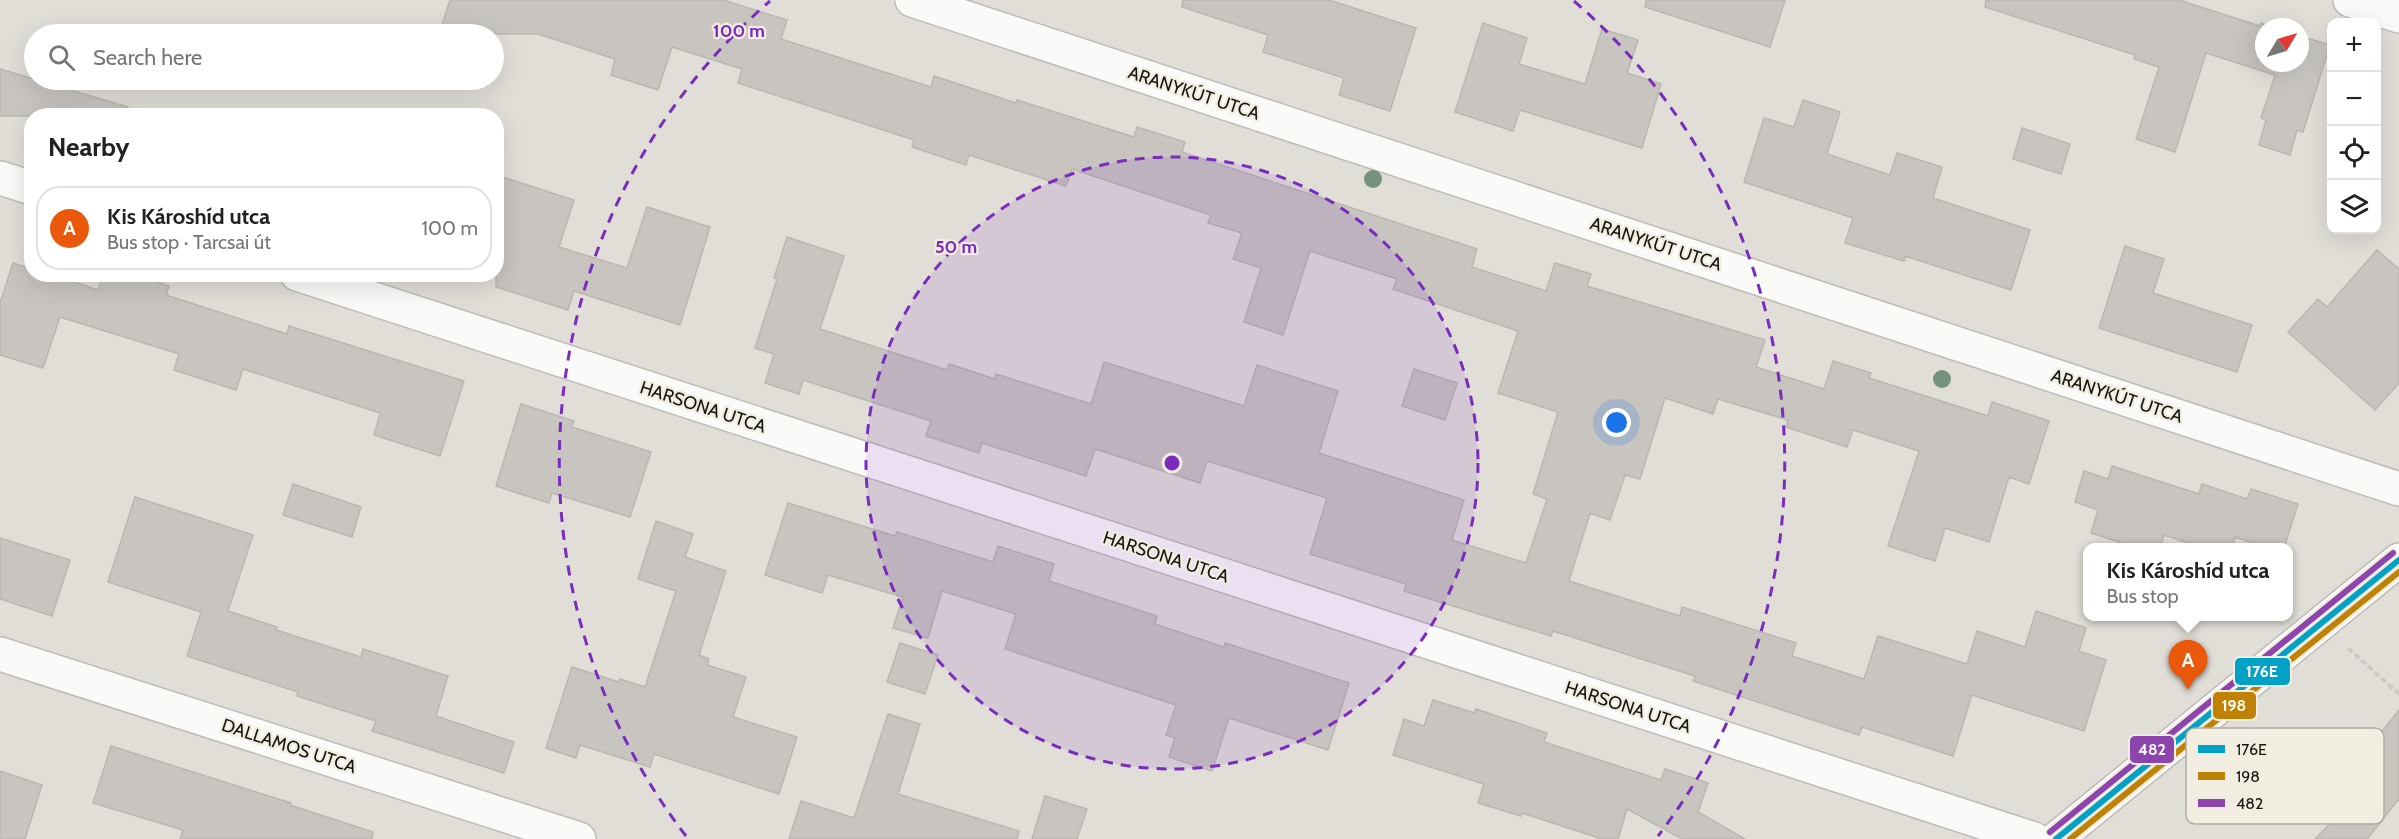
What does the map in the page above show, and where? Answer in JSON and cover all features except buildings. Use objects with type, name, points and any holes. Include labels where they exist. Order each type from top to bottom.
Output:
[{"type":"street","name":"ARANYKÚT UTCA","points":[[912,0],[2399,489]]},
{"type":"street","points":[[2349,0],[2399,16]]},
{"type":"street","points":[[0,178],[24,186]]},
{"type":"street","name":"HARSONA UTCA","points":[[322,282],[2034,839]]},
{"type":"street","points":[[2193,728],[2399,560]]},
{"type":"street","name":"DALLAMOS UTCA","points":[[0,654],[579,839]]},
{"type":"street","points":[[2056,839],[2186,734]]},
{"type":"path","points":[[2321,624],[2399,694]]},
{"type":"transit line","name":"482","points":[[2050,832],[2393,553]]},
{"type":"transit line","name":"176E","points":[[2192,728],[2399,560]]},
{"type":"transit line","name":"198","points":[[2207,728],[2399,572]]},
{"type":"transit line","name":"176E","points":[[2056,839],[2186,733]]},
{"type":"transit line","name":"198","points":[[2070,839],[2186,745]]},
{"type":"place","name":"Kis Károshíd utca","points":[[2188,690]]}]
